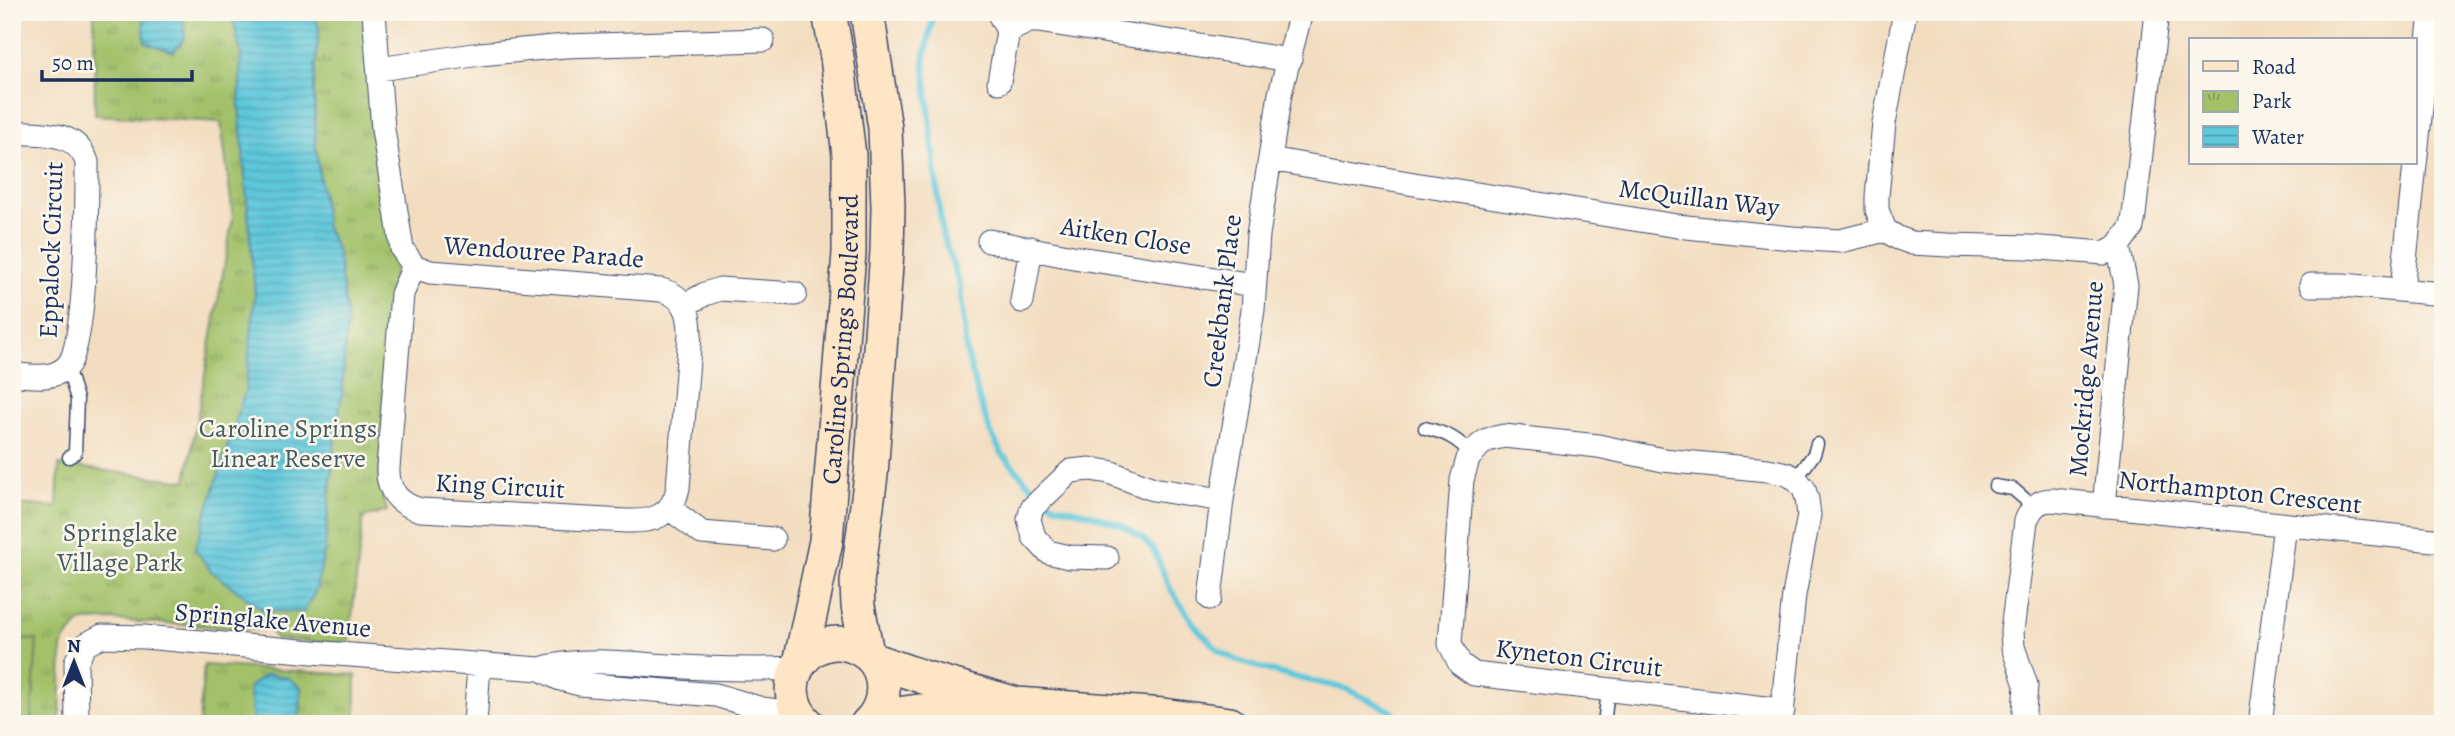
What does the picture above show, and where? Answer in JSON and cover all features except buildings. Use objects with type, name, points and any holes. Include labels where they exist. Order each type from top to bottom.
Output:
[{"type":"main road","name":"Caroline Springs Boulevard","points":[[803,720],[792,691],[792,679],[798,666],[827,531],[849,253],[849,155],[829,12]]},
{"type":"main road","name":"Caroline Springs Boulevard","points":[[867,12],[885,128],[888,207],[872,463],[857,582],[858,606],[870,657],[881,673],[884,688],[882,703],[870,722]]},
{"type":"main road","points":[[798,666],[808,653],[819,647],[844,643],[870,657],[934,681],[1017,704],[1163,715],[1230,724]]},
{"type":"main road","points":[[870,722],[919,711],[972,710],[1017,704]]},
{"type":"street","name":"Wendouree Parade","points":[[374,12],[383,129],[402,249],[414,265],[430,272],[661,290],[676,296],[685,305]]},
{"type":"street","name":"Creekbank Place","points":[[1210,598],[1222,500],[1253,310],[1254,260],[1280,94],[1301,12]]},
{"type":"street","name":"Mockridge Avenue","points":[[2105,506],[2126,285],[2118,246],[2132,227],[2134,215],[2157,12]]},
{"type":"street","points":[[2416,155],[2431,12]]},
{"type":"street","points":[[1901,13],[1884,122],[1877,196],[1877,210],[1885,230],[1912,243],[2104,253],[2118,246]]},
{"type":"street","points":[[999,82],[1003,22],[1038,21],[1290,60]]},
{"type":"street","points":[[379,69],[480,54],[565,46],[763,40]]},
{"type":"street","name":"Eppalock Circuit","points":[[12,132],[60,136],[73,141],[83,150],[87,162],[83,279],[75,355],[67,367],[58,373],[45,376],[12,374]]},
{"type":"street","name":"McQuillan Way","points":[[1270,159],[1677,226],[1840,241],[1885,230]]},
{"type":"street","points":[[2402,289],[2415,164]]},
{"type":"street","name":"Aitken Close","points":[[989,241],[1254,285]]},
{"type":"street","name":"Aitken Close","points":[[1022,301],[1031,248]]},
{"type":"street","name":"King Circuit","points":[[414,265],[402,294],[388,468],[389,484],[399,500],[421,510],[626,521],[654,520],[670,509]]},
{"type":"street","points":[[2311,285],[2402,289],[2443,294]]},
{"type":"street","points":[[774,539],[702,533],[670,509],[678,488],[689,346],[690,320],[685,305],[720,289],[794,295]]},
{"type":"street","points":[[1471,454],[1487,440],[1509,436],[1598,446],[1662,460],[1768,470],[1796,479]]},
{"type":"street","name":"Kyneton Circuit","points":[[1471,454],[1462,480],[1450,644],[1460,664],[1474,674],[1782,717],[1794,595],[1809,515],[1808,499],[1796,479]]},
{"type":"street","points":[[1107,558],[1069,557],[1048,552],[1034,537],[1029,519],[1032,508],[1071,471],[1100,471],[1153,489],[1222,500]]},
{"type":"street","name":"Northampton Crescent","points":[[2034,507],[2040,502],[2050,500],[2443,541]]},
{"type":"street","points":[[2023,724],[2026,685],[2013,647],[2012,631],[2025,525],[2034,507]]},
{"type":"street","points":[[2260,724],[2285,525]]},
{"type":"street","name":"Springlake Avenue","points":[[76,724],[76,662],[85,645],[102,636],[157,638],[540,669],[569,663],[744,670],[798,666]]},
{"type":"street","points":[[475,724],[479,666]]},
{"type":"street","name":"Springlake Avenue","points":[[540,669],[560,679],[579,684],[716,695],[803,720]]},
{"type":"lane","points":[[67,367],[77,398],[75,453],[69,457]]},
{"type":"lane","points":[[1425,428],[1447,433],[1471,454]]},
{"type":"lane","points":[[1796,479],[1814,454],[1817,444]]},
{"type":"lane","points":[[1996,486],[2013,489],[2034,507]]},
{"type":"lane","points":[[1604,724],[1608,691]]},
{"type":"green space","name":"Caroline Springs Linear Reserve","points":[[94,12],[365,12],[371,129],[395,261],[379,484],[387,511],[363,518],[349,644],[276,639],[259,612],[263,630],[110,620],[82,621],[65,639],[62,648],[60,724],[12,724],[12,504],[57,507],[59,465],[186,481],[233,217],[221,122],[95,115]]},
{"type":"green space","points":[[12,639],[37,640],[31,724],[12,724]]},
{"type":"green space","points":[[204,665],[356,675],[356,724],[199,724]]},
{"type":"water","points":[[143,12],[182,12],[185,38],[173,52],[145,42]]},
{"type":"water","points":[[232,12],[314,12],[319,28],[314,89],[316,148],[326,228],[337,250],[347,317],[342,395],[335,437],[325,548],[316,590],[304,612],[264,611],[211,571],[195,549],[245,391],[255,295],[239,104],[241,55]]},
{"type":"water","points":[[267,674],[287,677],[301,687],[300,714],[295,724],[251,724],[253,718],[249,687]]},
{"type":"waterway","points":[[934,12],[924,61],[942,233],[960,286],[966,350],[979,399],[990,431],[1002,454],[1028,483],[1054,505],[1121,525],[1141,537],[1153,549],[1171,590],[1196,627],[1219,651],[1238,661],[1281,674],[1347,689],[1411,724]]},
{"type":"park label","name":"Springlake Village Park","points":[[120,547]]}]
